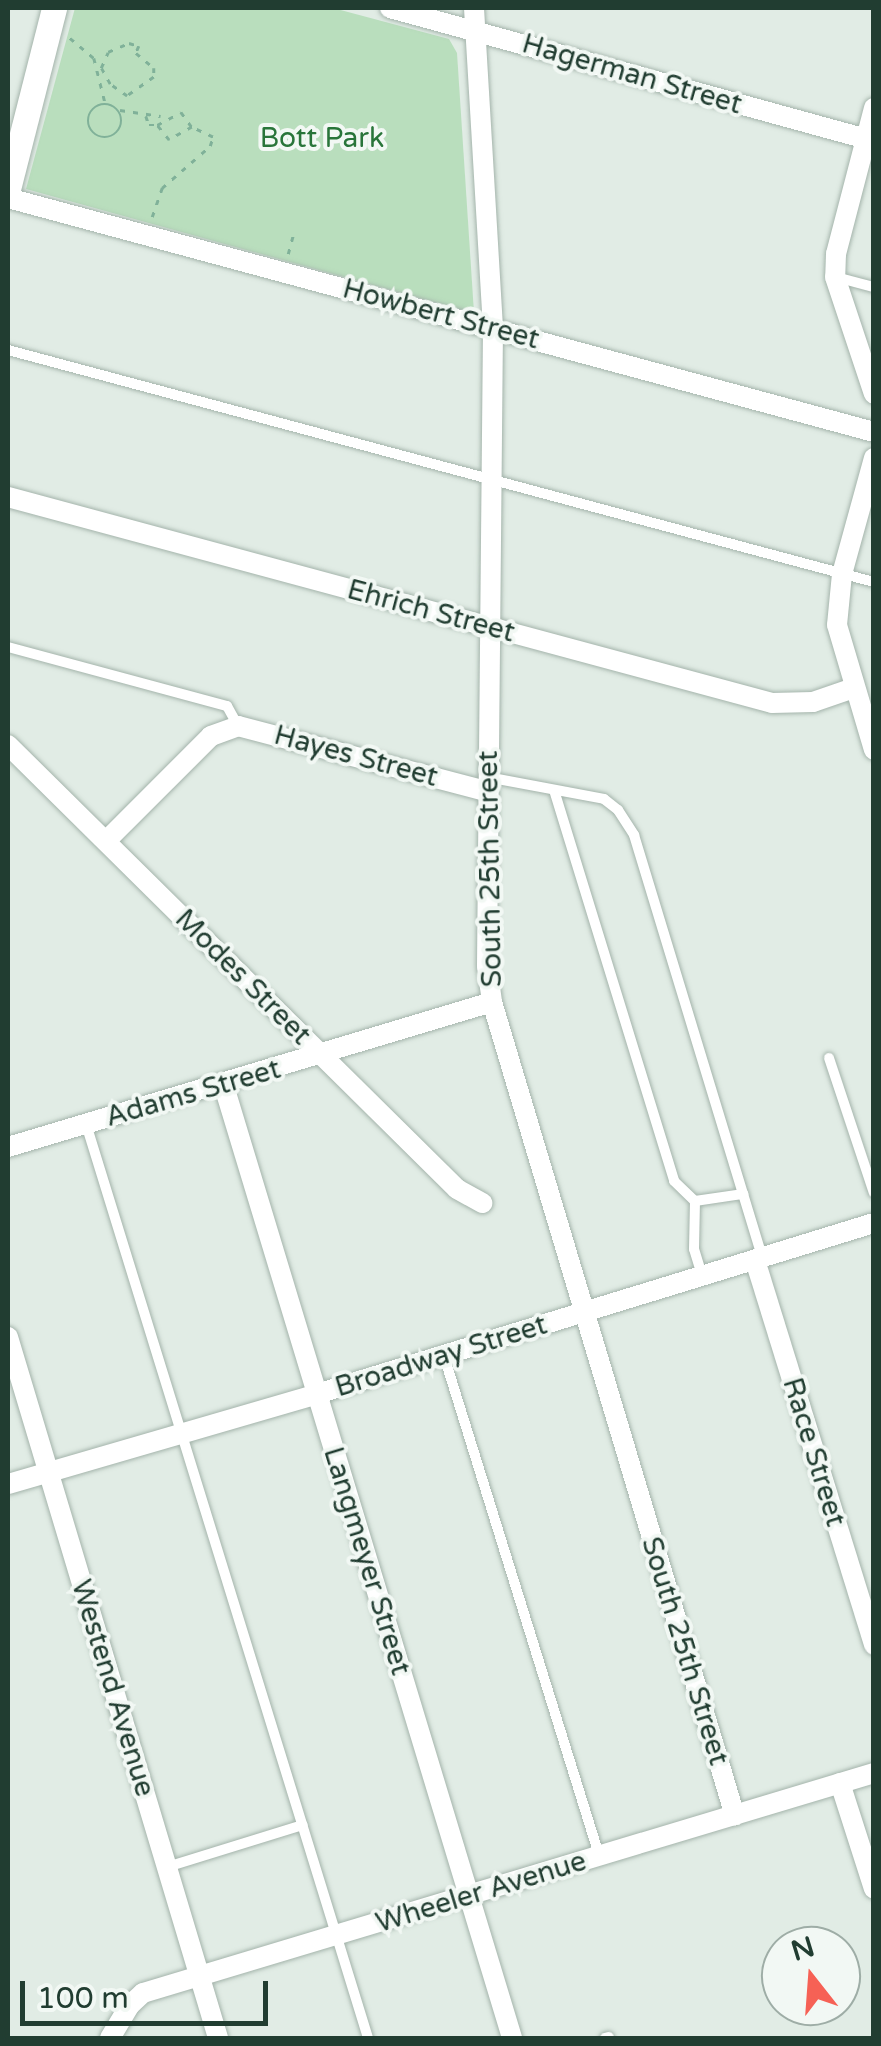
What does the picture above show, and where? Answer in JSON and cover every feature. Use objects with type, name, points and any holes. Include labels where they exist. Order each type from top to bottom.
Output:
[{"type":"street","points":[[8,189],[54,8]]},
{"type":"street","name":"Hagerman Street","points":[[390,8],[869,140]]},
{"type":"street","name":"South 25th Street","points":[[474,8],[492,328],[485,929],[492,1002],[735,1816]]},
{"type":"street","points":[[874,108],[869,140],[836,254],[835,277],[874,394]]},
{"type":"street","name":"Howbert Street","points":[[8,198],[874,432]]},
{"type":"street","points":[[874,458],[842,574],[837,625],[874,750]]},
{"type":"street","name":"Ehrich Street","points":[[8,497],[772,703],[813,702],[854,688]]},
{"type":"street","points":[[106,840],[198,747],[232,728]]},
{"type":"street","name":"Hayes Street","points":[[232,728],[486,784]]},
{"type":"street","name":"Modes Street","points":[[8,745],[458,1189],[482,1203]]},
{"type":"street","name":"Adams Street","points":[[8,1147],[492,1002]]},
{"type":"street","name":"Langmeyer Street","points":[[223,1083],[512,2038]]},
{"type":"street","name":"Broadway Street","points":[[8,1484],[874,1223]]},
{"type":"street","name":"Race Street","points":[[759,1259],[874,1645]]},
{"type":"street","name":"Westend Avenue","points":[[8,1337],[218,2038]]},
{"type":"street","name":"Wheeler Avenue","points":[[110,2038],[143,1993],[874,1773]]},
{"type":"street","points":[[840,1783],[874,1889]]},
{"type":"lane","points":[[835,277],[874,287]]},
{"type":"lane","points":[[8,350],[874,582]]},
{"type":"lane","points":[[8,647],[227,706],[232,728]]},
{"type":"lane","points":[[486,784],[604,798],[618,810],[634,834],[759,1259]]},
{"type":"lane","points":[[554,790],[674,1181],[694,1201],[694,1249],[702,1276]]},
{"type":"lane","points":[[829,1058],[874,1193]]},
{"type":"lane","points":[[86,1124],[368,2038]]},
{"type":"lane","points":[[694,1201],[743,1194]]},
{"type":"lane","points":[[444,1355],[600,1856]]},
{"type":"lane","points":[[167,1867],[303,1825]]},
{"type":"path","points":[[68,36],[102,60]]},
{"type":"path","points":[[129,43],[139,46],[136,53],[154,68],[154,77],[126,96],[104,75],[102,60],[108,52],[129,43]]},
{"type":"path","points":[[94,58],[105,104]]},
{"type":"path","points":[[118,110],[121,129],[110,138],[97,138],[88,128],[88,116],[95,106],[105,104],[118,110],[164,117],[182,112],[192,126],[213,137],[210,146],[162,188],[150,223]]},
{"type":"path","points":[[146,112],[149,125],[157,125],[164,117]]},
{"type":"path","points":[[157,125],[169,140],[192,126]]},
{"type":"path","points":[[286,260],[294,231]]},
{"type":"green space","name":"Bott Park","points":[[75,8],[333,8],[449,39],[457,53],[474,313],[26,189]]}]
